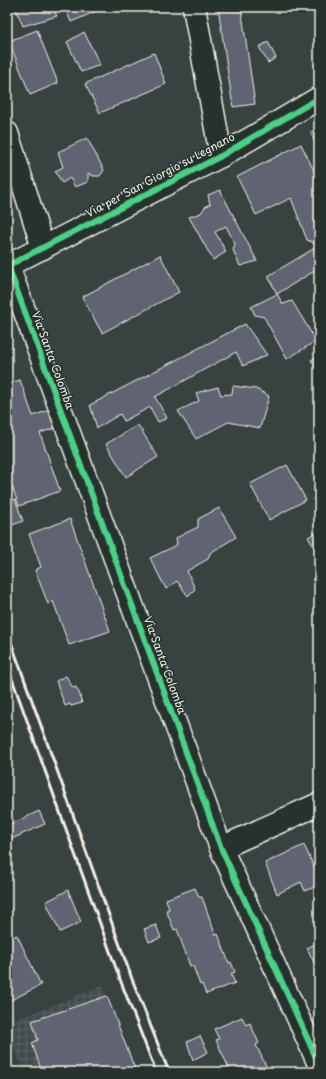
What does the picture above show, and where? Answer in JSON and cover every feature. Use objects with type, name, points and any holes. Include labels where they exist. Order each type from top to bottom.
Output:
[{"type":"street","points":[[194,7],[221,156]]},
{"type":"street","name":"Via per San Giorgio su Legnano","points":[[7,266],[221,156],[319,98]]},
{"type":"street","points":[[7,133],[43,248]]},
{"type":"street","name":"Via Santa Colomba","points":[[7,266],[221,848],[319,1064]]},
{"type":"street","points":[[221,848],[319,804]]},
{"type":"shaded area","points":[[103,986],[132,1072],[26,1072],[7,1035],[7,1023]]},
{"type":"green space","points":[[319,128],[319,141],[315,143],[310,132]]},
{"type":"building","points":[[15,7],[52,7],[57,16],[23,26]]},
{"type":"building","points":[[65,7],[106,7],[71,22]]},
{"type":"building","points":[[218,7],[241,7],[255,104],[233,107]]},
{"type":"building","points":[[37,30],[58,83],[30,95],[9,41]]},
{"type":"building","points":[[84,32],[100,65],[81,72],[67,42]]},
{"type":"building","points":[[268,42],[276,58],[268,63],[259,47]]},
{"type":"building","points":[[154,53],[166,84],[100,113],[85,84]]},
{"type":"building","points":[[87,138],[104,170],[100,176],[93,176],[88,173],[88,182],[75,187],[70,178],[62,183],[55,171],[63,167],[58,152]]},
{"type":"building","points":[[301,144],[319,181],[319,268],[277,294],[268,276],[315,248],[314,243],[307,240],[291,198],[256,215],[237,177]]},
{"type":"building","points":[[220,190],[257,261],[240,266],[233,250],[235,244],[226,226],[215,232],[226,252],[213,260],[189,217],[201,213],[205,207],[210,204],[208,195]]},
{"type":"building","points":[[160,255],[179,292],[102,333],[82,297]]},
{"type":"building","points":[[277,294],[283,304],[292,301],[316,341],[287,359],[264,317],[255,315],[251,307]]},
{"type":"building","points":[[245,324],[267,355],[243,366],[236,352],[155,397],[167,418],[158,422],[150,407],[124,421],[120,414],[97,428],[90,405]]},
{"type":"building","points":[[319,356],[319,372],[311,360]]},
{"type":"building","points":[[20,380],[33,416],[49,410],[55,428],[40,433],[60,491],[19,506],[7,472],[7,384]]},
{"type":"building","points":[[233,386],[256,389],[269,396],[260,428],[228,422],[196,439],[178,411],[199,401],[196,393],[218,387],[221,395],[232,394]]},
{"type":"building","points":[[138,425],[158,457],[126,477],[106,444]]},
{"type":"building","points":[[287,465],[306,500],[269,520],[250,484]]},
{"type":"building","points":[[15,499],[23,521],[7,527],[7,502]]},
{"type":"building","points":[[219,508],[236,537],[210,553],[208,559],[187,571],[195,589],[188,596],[177,581],[166,589],[150,558],[177,545],[176,538],[198,527],[198,519]]},
{"type":"building","points":[[70,519],[110,631],[69,645],[53,601],[48,604],[35,570],[41,567],[29,534]]},
{"type":"building","points":[[319,531],[319,556],[308,537]]},
{"type":"building","points":[[66,676],[73,688],[76,687],[82,703],[65,706],[56,681]]},
{"type":"building","points":[[39,811],[45,824],[7,841],[7,826]]},
{"type":"building","points":[[304,845],[319,878],[319,885],[305,891],[301,882],[277,894],[265,863]]},
{"type":"building","points":[[195,888],[199,897],[202,897],[214,931],[216,935],[218,934],[229,963],[231,962],[235,972],[231,974],[235,983],[206,994],[202,984],[200,985],[193,966],[190,966],[177,929],[174,930],[166,910],[169,909],[166,899]]},
{"type":"building","points":[[68,890],[81,922],[60,932],[46,902]]},
{"type":"building","points":[[156,925],[161,938],[149,942],[144,929]]},
{"type":"building","points":[[17,935],[41,985],[7,1002],[7,939]]},
{"type":"building","points":[[319,942],[319,973],[307,948]]},
{"type":"building","points":[[107,996],[136,1072],[42,1072],[32,1043],[38,1040],[32,1021]]},
{"type":"building","points":[[242,1017],[246,1025],[250,1023],[259,1043],[256,1045],[269,1072],[231,1072],[227,1064],[216,1040],[219,1039],[214,1029]]},
{"type":"building","points":[[200,1036],[208,1052],[193,1060],[187,1042]]},
{"type":"railway","points":[[7,631],[132,979],[169,1072]]},
{"type":"railway","points":[[7,665],[121,982],[156,1072]]},
{"type":"cycle path","points":[[7,266],[221,156],[319,98]]},
{"type":"cycle path","points":[[8,266],[221,848],[319,1064]]}]
